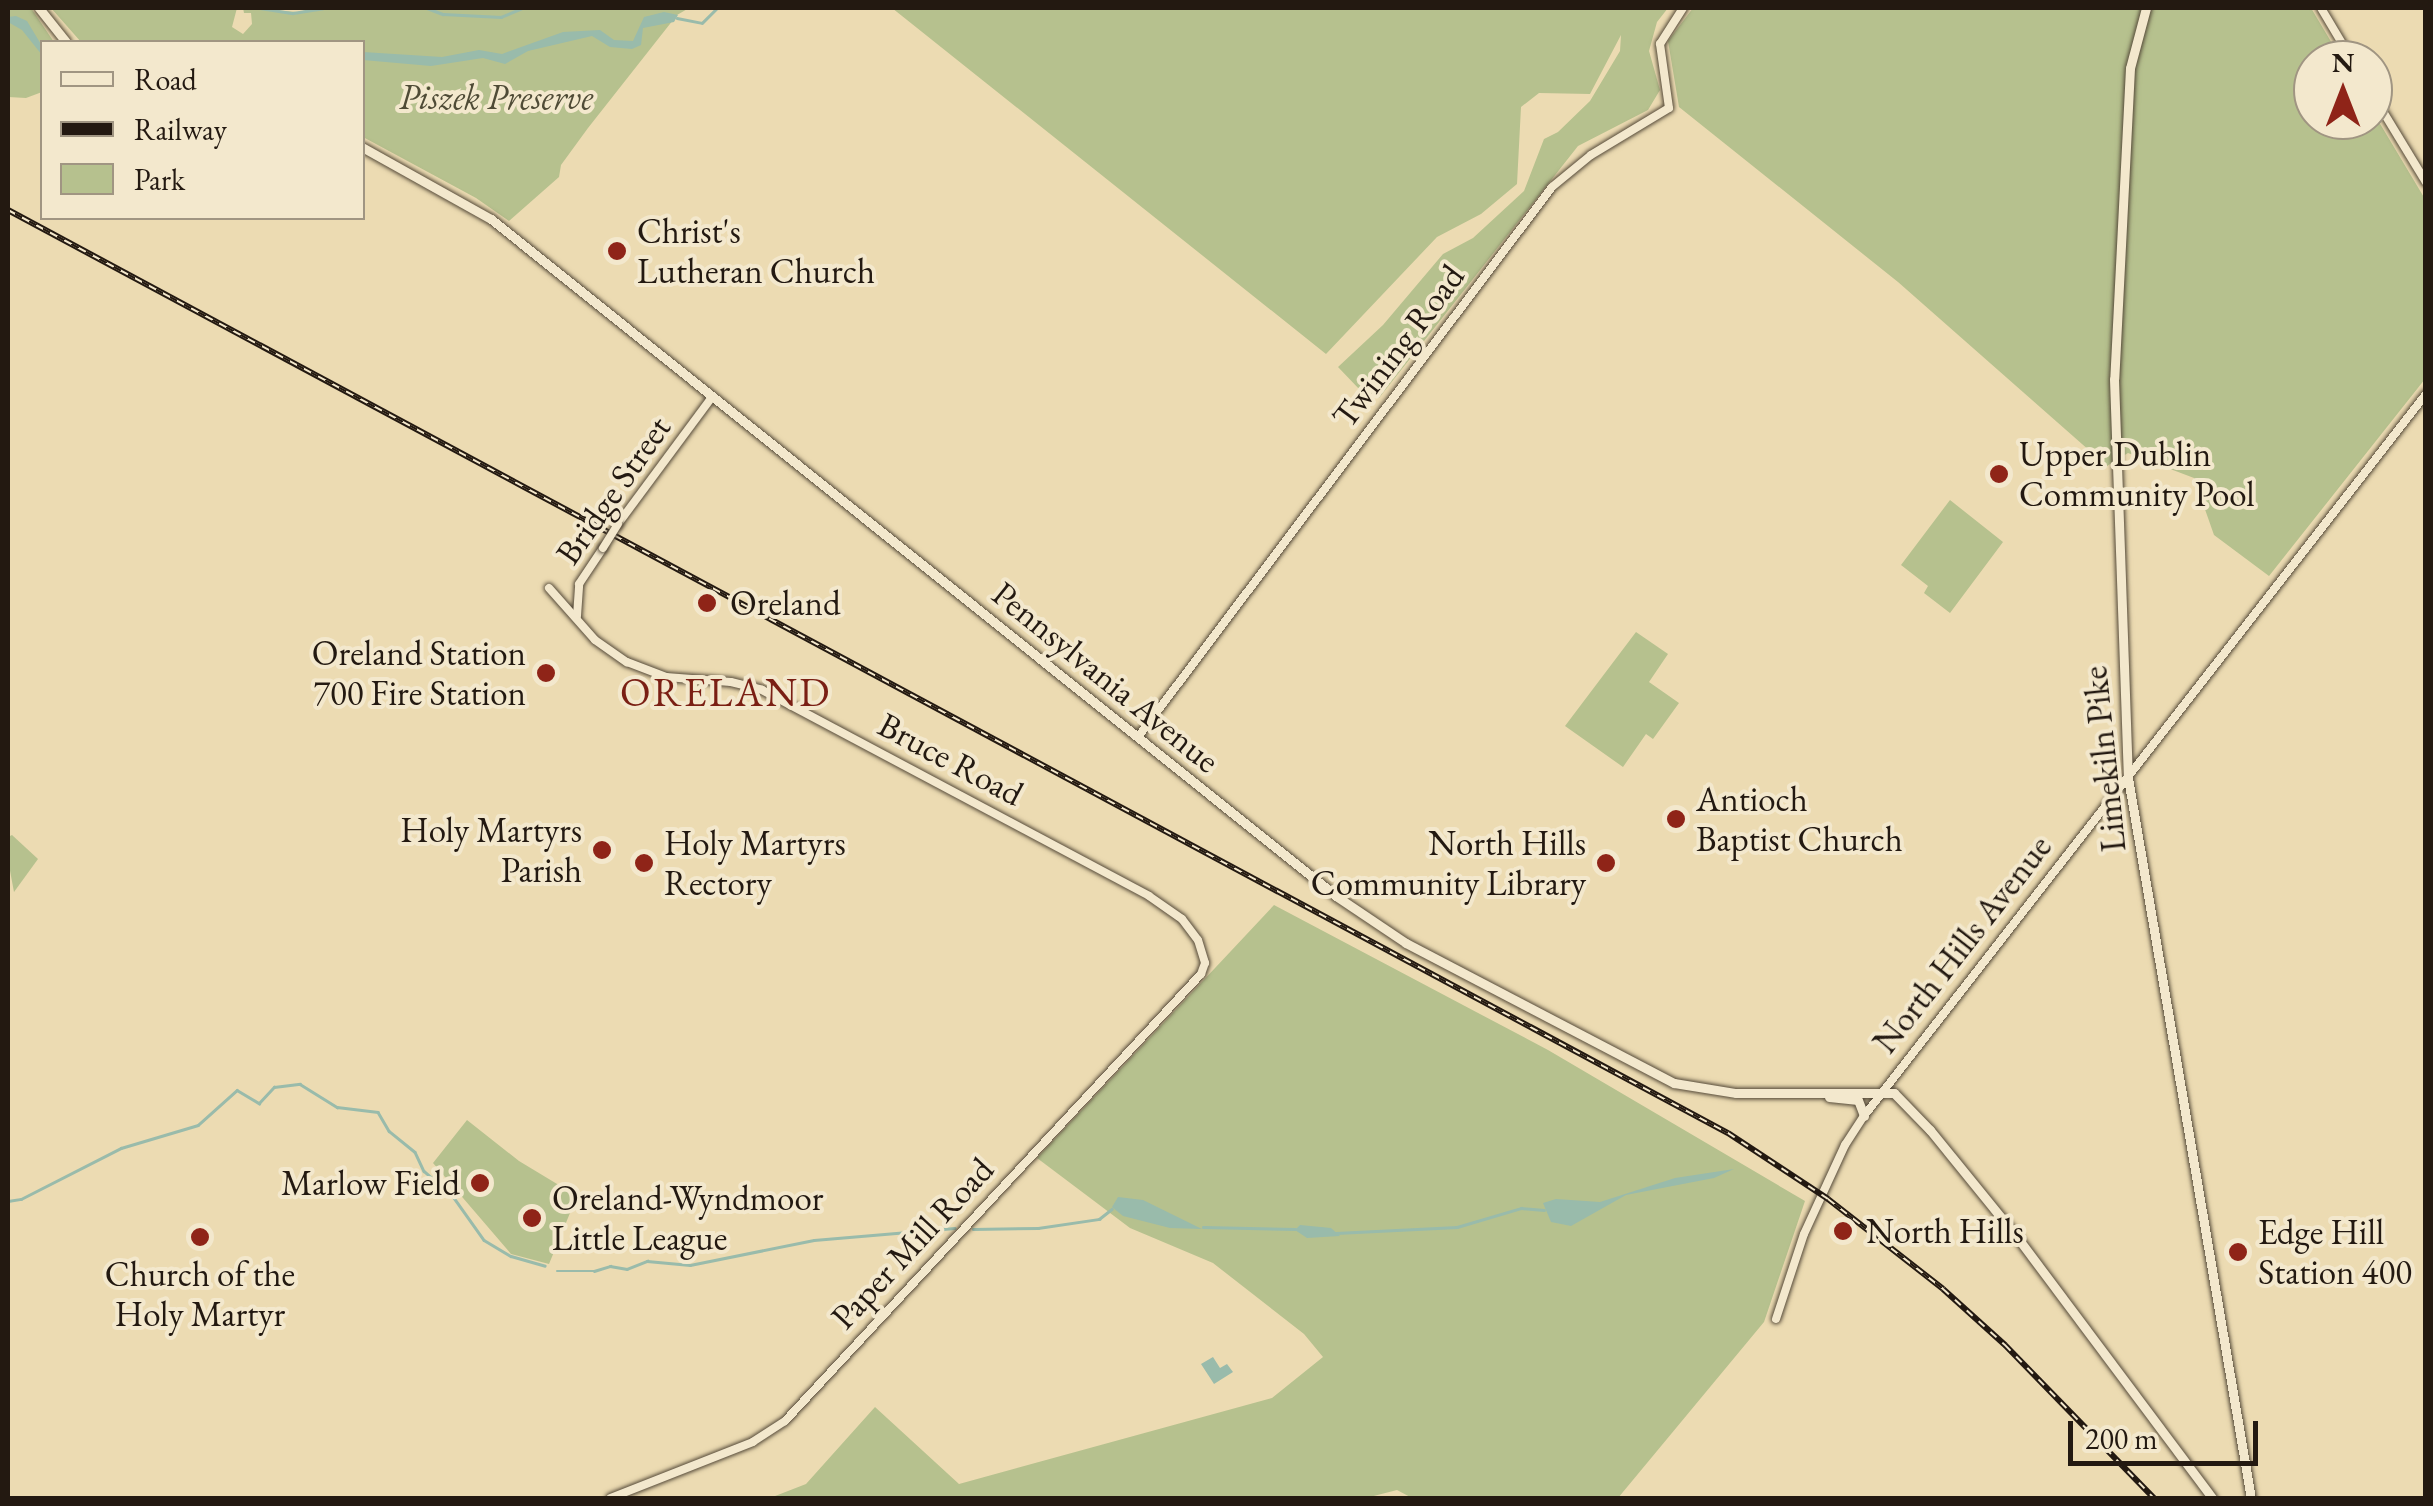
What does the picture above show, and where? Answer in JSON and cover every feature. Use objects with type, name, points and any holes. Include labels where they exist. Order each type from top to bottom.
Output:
[{"type":"main road","points":[[39,8],[64,40]]},
{"type":"main road","name":"Limekiln Pike","points":[[2146,8],[2130,68],[2115,350],[2128,778],[2252,1498]]},
{"type":"main road","name":"Pennsylvania Avenue","points":[[365,149],[491,219],[1336,896],[1406,944],[1658,1076],[1703,1090],[1884,1091]]},
{"type":"main road","points":[[1884,1091],[1914,1112],[2017,1237],[2212,1498]]},
{"type":"main road","points":[[1818,1092],[1858,1100],[1864,1116]]},
{"type":"street","name":"Twining Road","points":[[1138,737],[1552,188],[1591,155],[1669,108],[1660,44],[1684,8]]},
{"type":"street","points":[[2320,8],[2340,40]]},
{"type":"street","points":[[2393,128],[2426,182]]},
{"type":"street","name":"North Hills Avenue","points":[[1776,1319],[1804,1234],[1845,1145],[1864,1116],[2426,394]]},
{"type":"street","name":"Bridge Street","points":[[578,621],[579,584],[712,397]]},
{"type":"street","name":"Bruce Road","points":[[549,588],[609,651],[655,674],[762,690],[1149,896],[1182,919],[1205,960]]},
{"type":"street","name":"Paper Mill Road","points":[[611,1498],[752,1442],[785,1420],[1201,974],[1205,960]]},
{"type":"green space","points":[[8,8],[31,8],[53,40],[40,40],[40,93],[26,98],[8,97]]},
{"type":"green space","name":"Piszek Preserve","points":[[51,8],[237,8],[232,27],[243,34],[252,24],[251,13],[244,13],[243,8],[298,12],[315,8],[689,8],[677,15],[588,128],[561,165],[559,177],[509,221],[476,198],[365,138],[365,40],[79,40]]},
{"type":"green space","points":[[892,8],[1668,8],[1657,22],[1649,51],[1660,90],[1648,110],[1578,146],[1379,398],[1361,391],[1338,367],[1383,325],[1443,254],[1473,238],[1524,191],[1544,139],[1558,132],[1590,101],[1620,51],[1621,35],[1590,94],[1539,93],[1521,107],[1517,184],[1481,214],[1437,237],[1326,354]]},
{"type":"green space","points":[[1693,8],[2311,8],[2330,40],[2293,40],[2293,140],[2390,140],[2425,199],[2425,379],[2269,576],[2214,535],[2194,478],[2128,453],[2107,466],[1898,282],[1679,107],[1668,41]]},
{"type":"green space","points":[[1950,500],[2003,542],[1950,613],[1924,593],[1928,586],[1901,565]]},
{"type":"green space","points":[[1636,632],[1668,654],[1649,682],[1679,703],[1653,739],[1646,734],[1623,767],[1565,726]]},
{"type":"green space","points":[[12,835],[38,859],[14,892],[8,860],[8,837]]},
{"type":"green space","points":[[1274,905],[1548,1050],[1805,1201],[1764,1322],[1618,1498],[1412,1498],[1397,1490],[1366,1498],[770,1498],[806,1484],[875,1407],[959,1484],[1272,1398],[1323,1357],[1304,1334],[1213,1263],[1130,1228],[1037,1158]]},
{"type":"green space","name":"Marlow Field","points":[[467,1120],[519,1161],[577,1196],[549,1264],[511,1254],[433,1163]]},
{"type":"shaded area","points":[[664,12],[678,15],[674,22],[643,28],[641,45],[632,49],[610,47],[592,36],[528,51],[505,64],[483,58],[431,66],[365,60],[365,52],[442,57],[479,50],[502,54],[563,32],[600,30],[614,40],[633,41],[644,17]]},
{"type":"shaded area","points":[[8,17],[27,21],[40,43],[40,52],[22,30],[8,22]]},
{"type":"shaded area","name":"Upper Dublin Community Pool","points":[[1999,462],[2011,474],[1999,486],[1987,474]]},
{"type":"shaded area","points":[[1734,1169],[1714,1178],[1626,1195],[1571,1226],[1551,1222],[1543,1203],[1556,1199],[1600,1202],[1675,1178]]},
{"type":"shaded area","points":[[1118,1197],[1143,1200],[1202,1229],[1170,1228],[1123,1216],[1112,1207]]},
{"type":"shaded area","points":[[1300,1225],[1331,1228],[1340,1236],[1307,1238],[1295,1230]]},
{"type":"shaded area","points":[[1213,1357],[1220,1368],[1227,1364],[1233,1372],[1214,1384],[1201,1364]]},
{"type":"waterway","points":[[260,8],[293,13],[323,8]]},
{"type":"waterway","points":[[427,8],[443,14],[501,17],[522,8]]},
{"type":"waterway","points":[[677,18],[702,23],[717,8]]},
{"type":"waterway","points":[[8,1201],[21,1199],[121,1148],[198,1125],[237,1090],[259,1103],[274,1087],[300,1084],[337,1107],[378,1112],[389,1131],[415,1152],[424,1171],[452,1195],[484,1240],[511,1256],[545,1266]]},
{"type":"waterway","points":[[1336,1233],[1457,1227],[1521,1208],[1544,1210]]},
{"type":"waterway","points":[[973,1229],[1038,1228],[1099,1219],[1112,1209]]},
{"type":"waterway","points":[[1203,1227],[1295,1229]]},
{"type":"waterway","points":[[557,1271],[594,1271],[610,1266],[627,1269],[647,1261],[690,1265],[814,1240],[954,1228]]},
{"type":"railway","points":[[8,210],[1728,1133],[1828,1199],[1943,1289],[2005,1345],[2154,1498]]},
{"type":"place","name":"Christ's Lutheran Church","points":[[617,251]]},
{"type":"place","name":"Upper Dublin Community Pool","points":[[1999,474]]},
{"type":"place","name":"Oreland","points":[[707,603]]},
{"type":"place","name":"Oreland Station 700 Fire Station","points":[[546,673]]},
{"type":"place","name":"Antioch Baptist Church","points":[[1676,819]]},
{"type":"place","name":"Holy Martyrs Parish","points":[[602,850]]},
{"type":"place","name":"Holy Martyrs Rectory","points":[[644,863]]},
{"type":"place","name":"North Hills Community Library","points":[[1606,863]]},
{"type":"place","name":"Marlow Field","points":[[480,1183]]},
{"type":"place","name":"Oreland-Wyndmoor Little League","points":[[532,1218]]},
{"type":"place","name":"North Hills","points":[[1843,1231]]},
{"type":"place","name":"Church of the Holy Martyr","points":[[200,1237]]},
{"type":"place","name":"Edge Hill Station 400","points":[[2238,1252]]},
{"type":"district","name":"ORELAND","points":[[726,692]]}]
